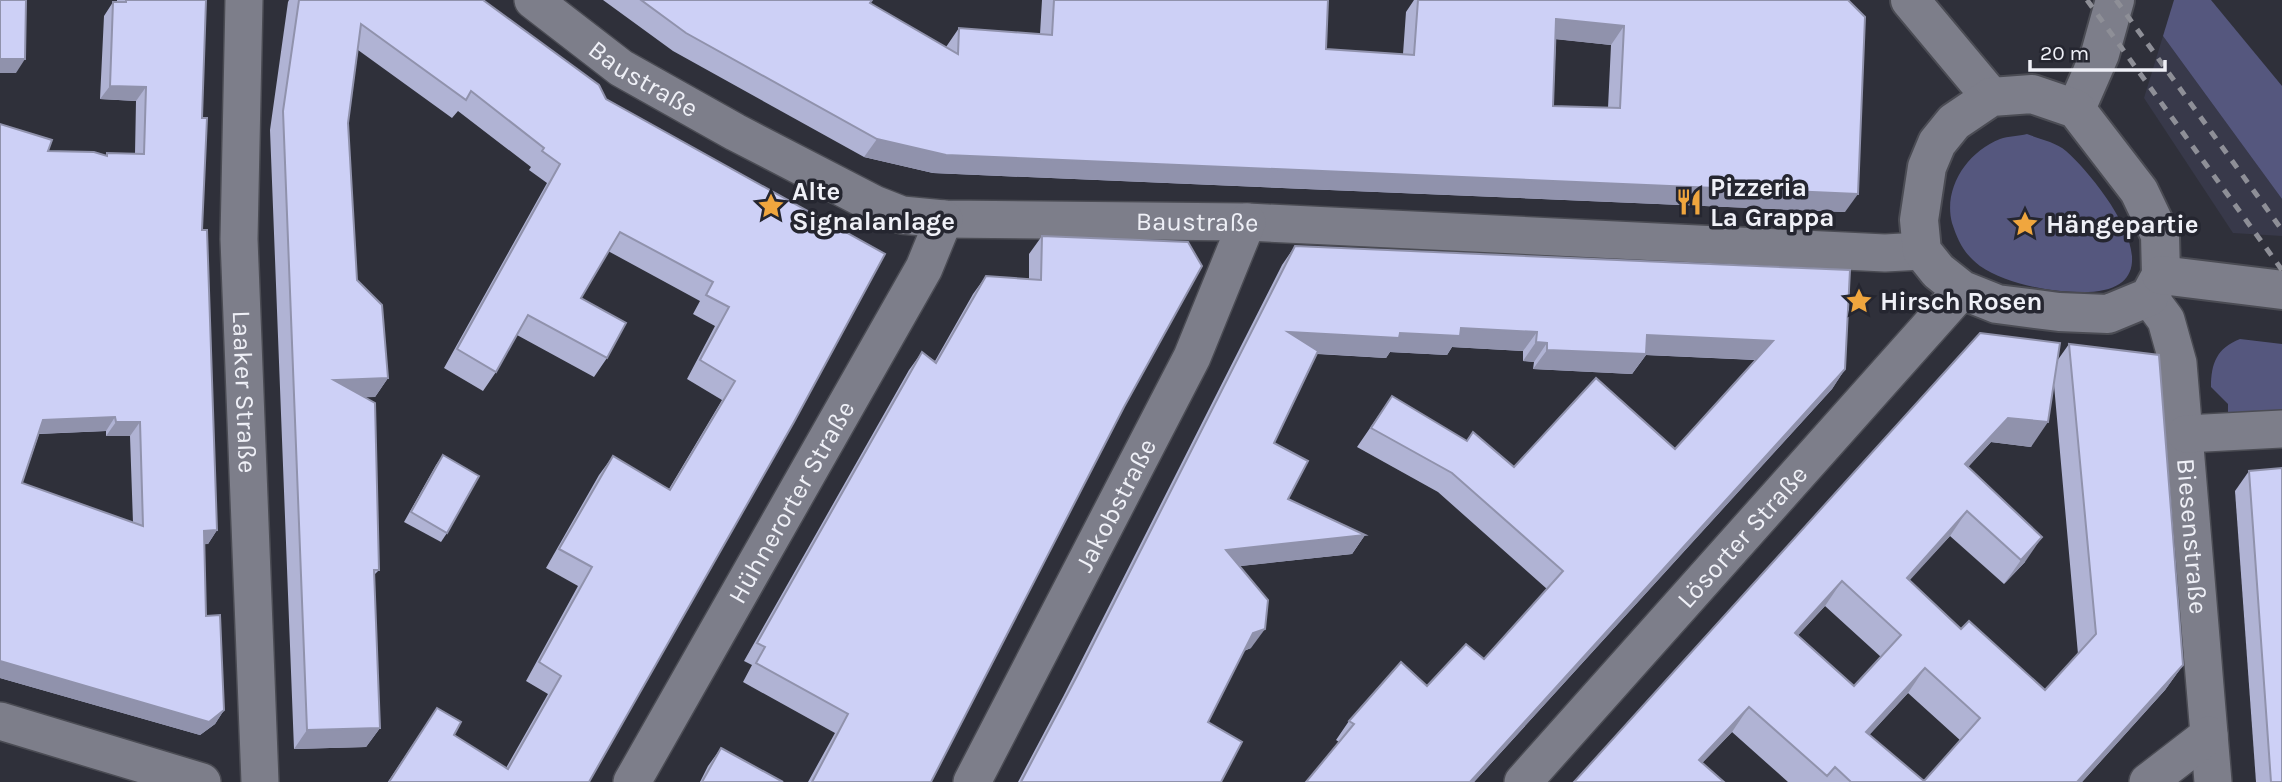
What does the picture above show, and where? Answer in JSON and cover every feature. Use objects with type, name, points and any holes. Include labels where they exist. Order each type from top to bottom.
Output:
[{"type":"main road","points":[[1910,0],[1991,97]]},
{"type":"main road","points":[[2076,109],[2100,54],[2115,0]]},
{"type":"main road","points":[[2155,286],[2160,236],[2139,191],[2076,109],[2032,94],[1991,97],[1954,122],[1937,144],[1927,167],[1920,209],[1922,251],[1938,271],[1962,290],[1997,304],[2096,314],[2108,314],[2155,286],[2282,290]]},
{"type":"street","name":"Laaker Straße","points":[[244,0],[239,239],[260,782]]},
{"type":"street","name":"Baustraße","points":[[533,0],[621,68],[735,132],[874,204],[902,215],[944,219],[1247,222],[1885,253],[1922,251]]},
{"type":"street","name":"Hühnerorter Straße","points":[[632,782],[924,268],[944,219]]},
{"type":"street","name":"Jakobstraße","points":[[972,782],[1192,357],[1247,222]]},
{"type":"street","name":"Biesenstraße","points":[[2155,286],[2173,343],[2186,434],[2213,782]]},
{"type":"street","name":"Lösorter Straße","points":[[1523,782],[1962,290]]},
{"type":"street","points":[[2186,434],[2282,429]]},
{"type":"street","points":[[0,721],[202,782]]},
{"type":"street","points":[[2148,782],[2209,735]]},
{"type":"shaded area","points":[[2174,0],[2211,0],[2282,86],[2282,199],[2163,36]]},
{"type":"shaded area","points":[[2163,36],[2282,199],[2282,236],[2233,233],[2144,98]]},
{"type":"shaded area","points":[[2027,134],[2066,151],[2096,184],[2112,207],[2125,230],[2132,253],[2130,272],[2116,286],[2075,292],[2017,283],[1980,266],[1962,247],[1952,223],[1950,210],[1951,197],[1960,173],[1977,153],[1988,145],[2003,138]]},
{"type":"shaded area","points":[[2240,339],[2282,344],[2282,410],[2228,415],[2228,404],[2211,387],[2212,371],[2217,357],[2226,347]]},
{"type":"building","points":[[0,0],[26,0],[25,59],[0,59]]},
{"type":"building","points":[[206,0],[202,118],[207,118],[202,230],[207,230],[217,530],[204,531],[206,616],[220,615],[224,710],[209,722],[0,661],[0,124],[52,140],[48,151],[94,152],[107,156],[107,153],[144,154],[146,87],[110,86],[113,2]],"holes":[[[115,417],[116,422],[140,422],[143,526],[22,483],[43,420]]]},
{"type":"building","points":[[299,0],[483,0],[599,85],[606,99],[885,254],[794,422],[589,782],[389,782],[437,708],[461,722],[454,735],[508,769],[561,676],[539,662],[592,567],[559,549],[613,456],[670,490],[735,381],[700,360],[729,307],[706,295],[713,282],[620,232],[581,298],[626,323],[607,358],[528,315],[496,372],[457,349],[560,164],[542,151],[544,148],[471,91],[466,100],[361,24],[348,123],[357,280],[382,305],[388,378],[334,380],[375,403],[379,570],[374,570],[380,728],[307,730],[283,111]]},
{"type":"building","points":[[641,0],[872,0],[870,3],[958,54],[959,28],[1052,35],[1054,0],[1328,0],[1326,49],[1414,55],[1418,0],[1848,0],[1865,17],[1858,194],[946,155],[877,139],[686,33]],"holes":[[[1556,19],[1624,26],[1620,108],[1553,106]]]},
{"type":"building","points":[[1042,236],[1188,242],[1202,266],[1124,407],[931,782],[812,782],[848,714],[756,663],[765,647],[757,643],[922,352],[936,363],[986,276],[1041,280]]},
{"type":"building","points":[[1295,246],[1850,270],[1845,369],[1470,782],[1306,782],[1354,724],[1349,721],[1401,662],[1427,686],[1466,644],[1484,659],[1563,571],[1452,473],[1371,428],[1392,396],[1467,441],[1473,432],[1514,467],[1596,378],[1675,449],[1773,341],[1647,335],[1646,354],[1547,350],[1547,343],[1536,342],[1537,332],[1461,328],[1460,336],[1400,333],[1399,338],[1288,332],[1318,351],[1274,443],[1308,461],[1288,499],[1365,535],[1226,550],[1268,600],[1265,629],[1253,633],[1208,722],[1242,742],[1221,782],[1021,782],[1077,676]]},
{"type":"building","points":[[1980,333],[2060,343],[2048,422],[2008,418],[1965,464],[2042,537],[2021,560],[1967,511],[1907,578],[1961,629],[1969,621],[2045,690],[2096,634],[2069,344],[2159,355],[2183,665],[2077,782],[1851,782],[1835,767],[1827,776],[1749,707],[1699,760],[1724,782],[1574,782]],"holes":[[[1842,581],[1901,635],[1854,686],[1795,633]],[[1925,668],[1980,718],[1924,781],[1866,732]]]},
{"type":"building","points":[[443,455],[479,476],[447,533],[411,512]]},
{"type":"building","points":[[2282,468],[2282,782],[2271,782],[2249,471]]},
{"type":"building","points":[[721,748],[783,782],[702,782]]},
{"type":"railway","points":[[2087,0],[2282,270]]},
{"type":"railway","points":[[2116,0],[2282,230]]},
{"type":"place","name":"Pizzeria La Grappa","points":[[1689,202]]},
{"type":"place","name":"Alte Signalanlage","points":[[771,206]]},
{"type":"place","name":"Hängepartie","points":[[2025,224]]},
{"type":"place","name":"Hirsch Rosen","points":[[1859,301]]}]
